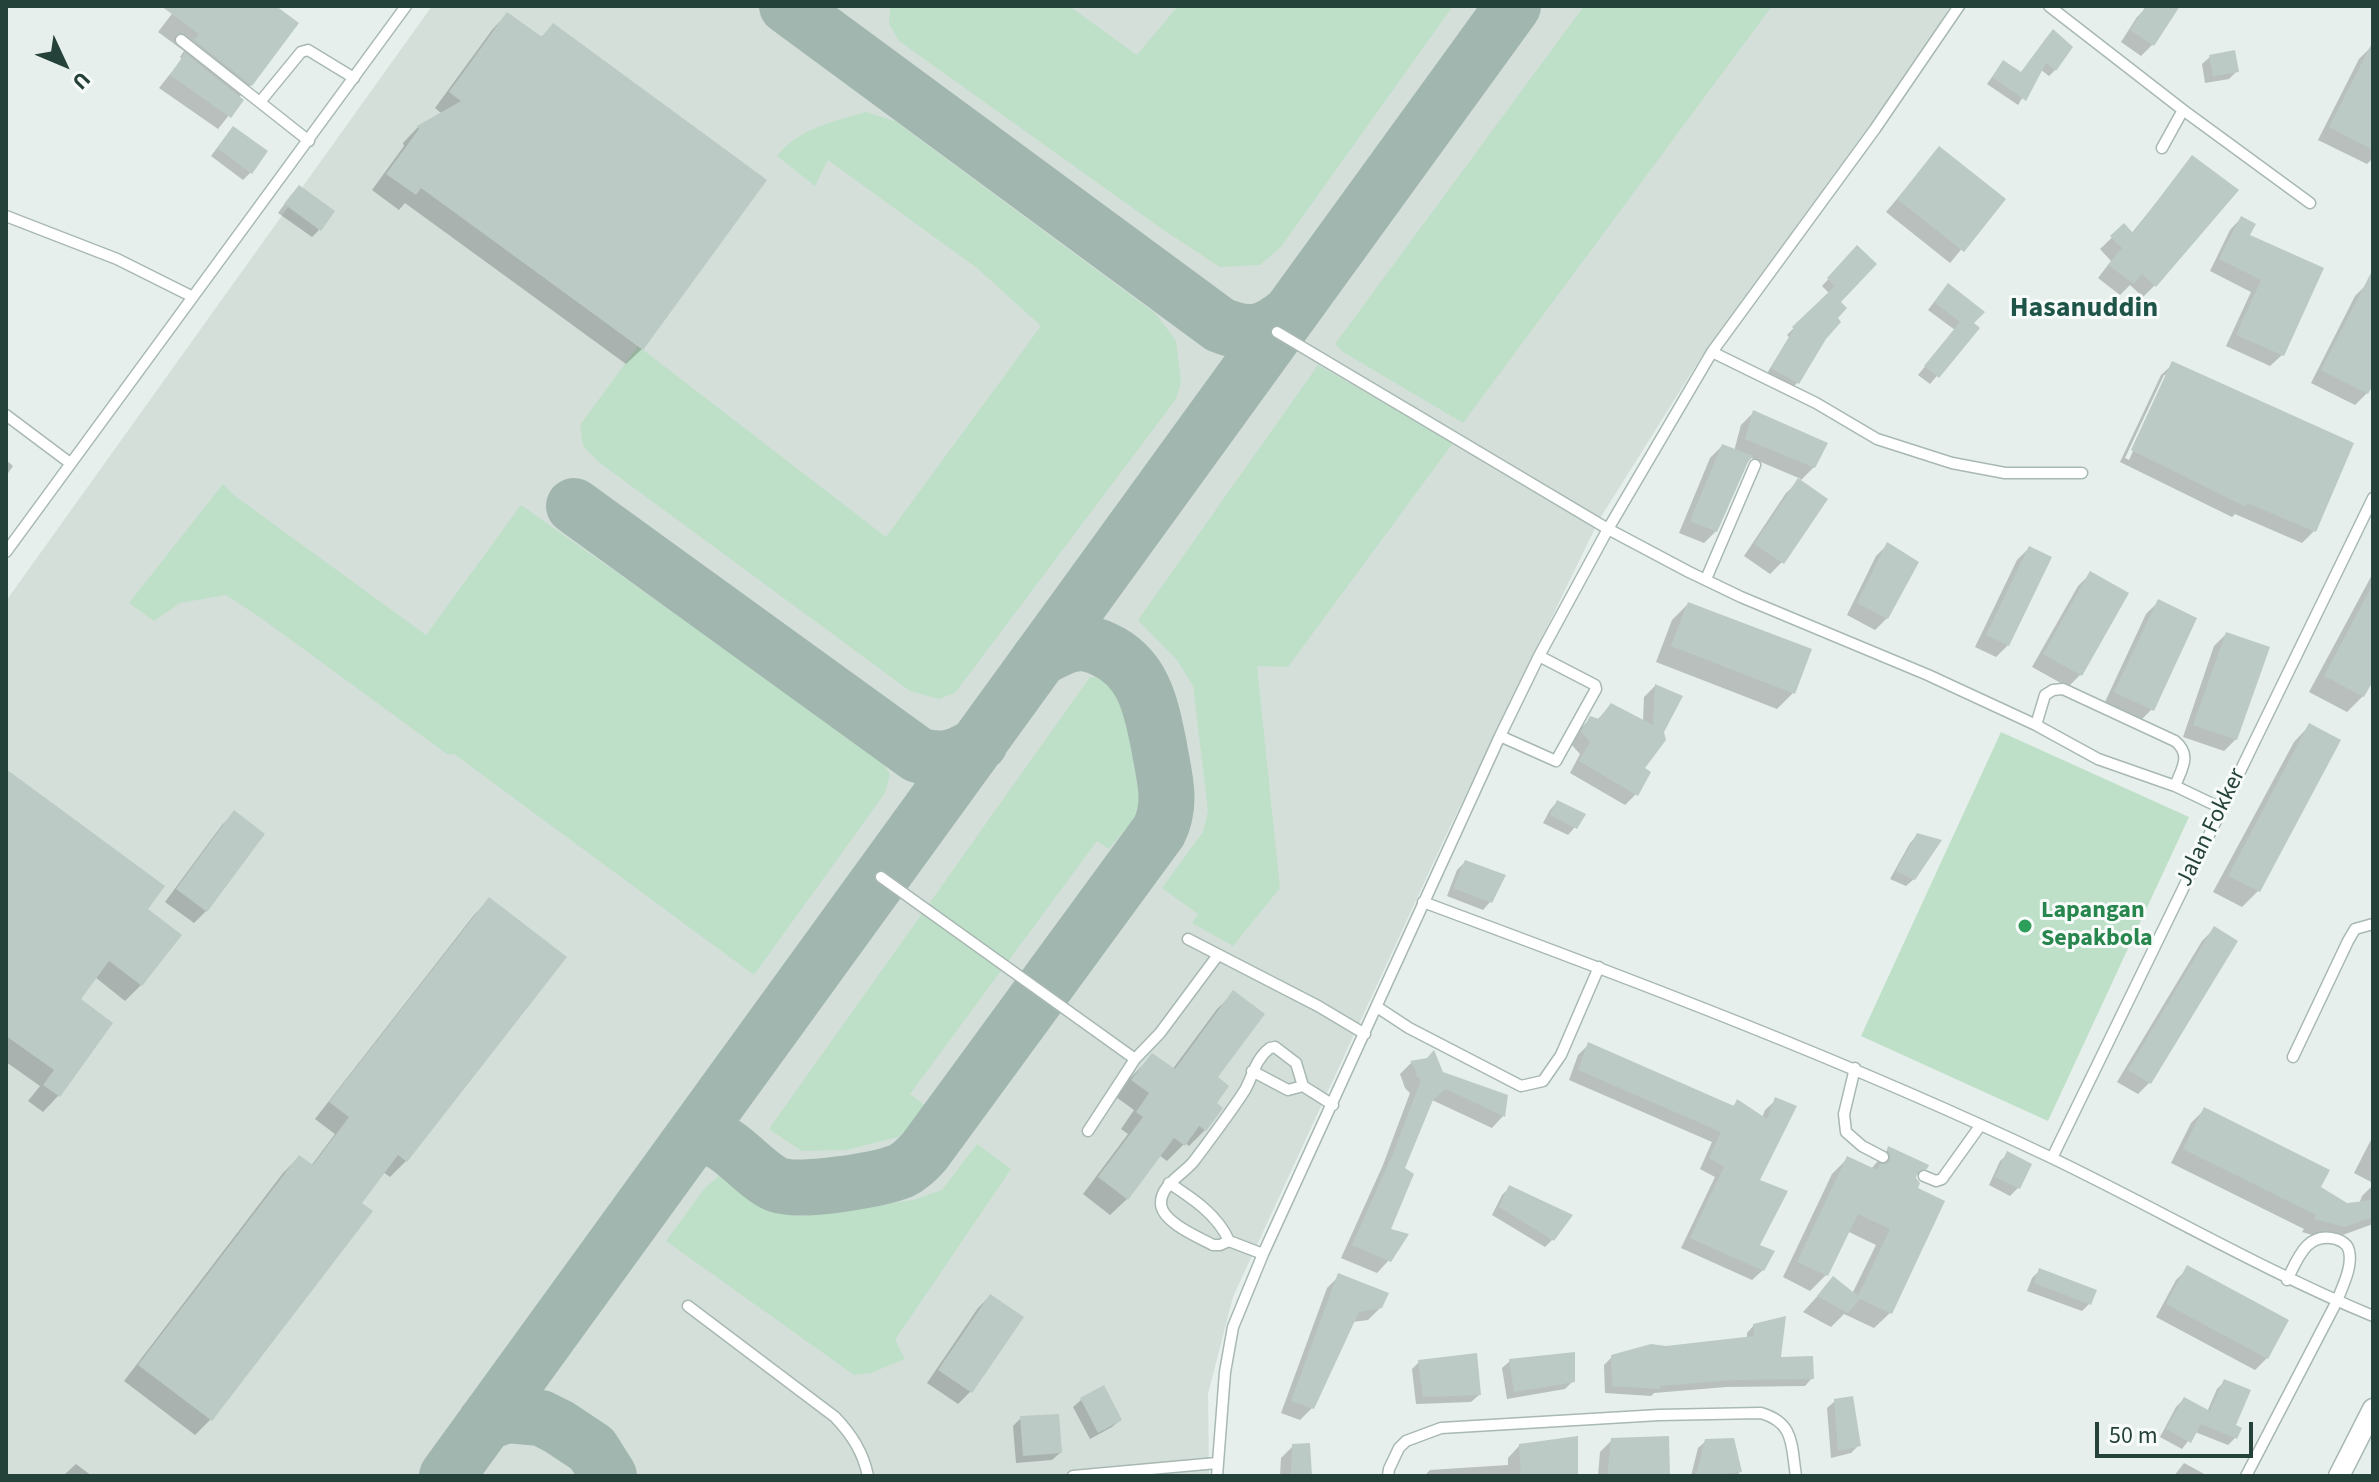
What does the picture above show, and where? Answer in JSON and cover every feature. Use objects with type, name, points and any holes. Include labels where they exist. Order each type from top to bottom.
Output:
[{"type":"street","points":[[2339,1476],[2373,1409]]},
{"type":"lane","points":[[6,552],[10,536],[70,463],[406,6]]},
{"type":"lane","points":[[1217,1476],[1225,1372],[1233,1327],[1263,1254],[1423,902],[1539,656],[1608,529],[1712,352],[1875,129],[1959,6]]},
{"type":"lane","points":[[2049,6],[2310,203]]},
{"type":"lane","points":[[181,40],[309,141]]},
{"type":"lane","points":[[260,102],[301,52],[308,50],[354,78]]},
{"type":"lane","points":[[2162,148],[2183,110]]},
{"type":"lane","points":[[6,216],[117,259],[191,296]]},
{"type":"lane","points":[[1277,332],[1608,529],[1706,579],[1768,609],[1928,675],[2036,725],[2098,759],[2175,786],[2221,808]]},
{"type":"lane","points":[[1712,352],[1816,403],[1877,439],[1952,463],[1992,471],[2082,473]]},
{"type":"lane","points":[[6,415],[70,463]]},
{"type":"lane","points":[[1706,579],[1755,465]]},
{"type":"lane","name":"Jalan Fokker","points":[[2052,1158],[2373,498]]},
{"type":"lane","points":[[1500,736],[1556,761],[1596,689],[1595,685],[1539,656]]},
{"type":"lane","points":[[2036,725],[2045,695],[2063,689],[2184,748],[2186,758],[2175,786]]},
{"type":"lane","points":[[881,877],[1135,1059]]},
{"type":"lane","points":[[1423,902],[1599,967],[1855,1068],[2052,1158],[2287,1280],[2373,1316]]},
{"type":"lane","points":[[2293,1057],[2355,929],[2373,924]]},
{"type":"lane","points":[[1188,939],[1318,1006],[1365,1034]]},
{"type":"lane","points":[[1088,1131],[1135,1059],[1160,1033],[1218,955]]},
{"type":"lane","points":[[1377,1007],[1409,1028],[1521,1086],[1543,1081],[1561,1055],[1599,967]]},
{"type":"lane","points":[[1229,1241],[1213,1245],[1163,1212],[1161,1201],[1169,1183],[1186,1171],[1221,1125],[1247,1086],[1252,1071],[1265,1051],[1275,1047],[1296,1063],[1303,1086],[1333,1105]]},
{"type":"lane","points":[[1855,1068],[1844,1114],[1846,1132],[1862,1146],[1883,1157]]},
{"type":"lane","points":[[1252,1071],[1288,1090],[1303,1086]]},
{"type":"lane","points":[[1924,1176],[1936,1181],[1942,1179],[1980,1126]]},
{"type":"lane","points":[[1169,1183],[1213,1217],[1229,1241],[1263,1254]]},
{"type":"lane","points":[[2246,1476],[2337,1301],[2350,1255],[2348,1247],[2340,1240],[2316,1238],[2308,1243],[2287,1280]]},
{"type":"lane","points":[[688,1306],[835,1417],[853,1437],[868,1476]]},
{"type":"lane","points":[[1388,1476],[1399,1448],[1406,1441],[1441,1428],[1659,1415],[1761,1413],[1777,1418],[1788,1428],[1796,1476]]},
{"type":"lane","points":[[1073,1476],[1217,1463]]},
{"type":"shaded area","points":[[432,6],[1950,6],[1923,52],[1700,359],[1599,520],[1448,831],[1233,1297],[1208,1394],[1209,1476],[6,1476],[6,601]]},
{"type":"green space","points":[[890,6],[1069,6],[1137,55],[1178,6],[1453,6],[1281,247],[1260,265],[1220,267],[899,41],[889,24]]},
{"type":"green space","points":[[1584,6],[1772,6],[1463,423],[1343,352],[1335,344]]},
{"type":"green space","points":[[866,112],[895,121],[1156,314],[1176,341],[1181,382],[1176,399],[955,693],[939,699],[910,691],[600,463],[583,446],[580,425],[638,346],[886,537],[1041,326],[977,268],[828,160],[815,186],[777,156],[806,133]]},
{"type":"green space","points":[[1318,365],[1453,443],[1288,667],[1257,666],[1280,888],[1233,946],[1192,923],[1198,914],[1162,888],[1203,832],[1208,811],[1193,686],[1177,660],[1138,620]]},
{"type":"green space","points":[[223,484],[235,496],[426,635],[521,505],[879,757],[890,774],[885,793],[754,975],[454,754],[447,754],[226,595],[180,603],[154,621],[129,603]]},
{"type":"green space","points":[[1090,677],[1106,678],[1124,705],[1136,734],[1152,797],[1109,849],[1097,841],[910,1094],[926,1106],[902,1136],[846,1150],[802,1151],[769,1129]]},
{"type":"green space","name":"Lapangan Sepakbola","points":[[2001,732],[2189,817],[2048,1121],[1861,1036]]},
{"type":"green space","points":[[977,1144],[1011,1169],[895,1340],[905,1359],[871,1373],[854,1375],[666,1241],[704,1189],[720,1175],[732,1179],[782,1212],[802,1216],[913,1200],[942,1190]]},
{"type":"building","points":[[161,6],[276,6],[299,23],[252,86],[194,40],[199,34]]},
{"type":"building","points":[[2146,6],[2180,6],[2154,46],[2130,30]]},
{"type":"building","points":[[507,12],[542,37],[553,23],[767,180],[643,350],[421,188],[416,195],[386,174],[419,129],[417,126],[461,101],[449,92]]},
{"type":"building","points":[[2053,29],[2073,47],[2056,71],[2046,63],[2026,101],[1992,77],[2003,60],[2021,72]]},
{"type":"building","points":[[2373,41],[2373,150],[2329,127]]},
{"type":"building","points":[[2235,50],[2239,72],[2213,76],[2209,55]]},
{"type":"building","points":[[185,53],[244,100],[231,118],[170,75]]},
{"type":"building","points":[[233,126],[268,151],[252,174],[217,148]]},
{"type":"building","points":[[1939,146],[2006,199],[1964,252],[1897,199]]},
{"type":"building","points":[[2192,155],[2239,190],[2156,287],[2142,274],[2134,284],[2108,265],[2122,248],[2110,236],[2124,223],[2133,233]]},
{"type":"building","points":[[299,185],[335,211],[321,231],[284,204]]},
{"type":"building","points":[[2241,216],[2256,224],[2250,235],[2324,268],[2284,356],[2236,335],[2261,280],[2219,259]]},
{"type":"building","points":[[1857,245],[1877,264],[1841,302],[1847,308],[1838,318],[1841,322],[1826,339],[1799,384],[1771,368],[1794,329],[1792,327],[1835,286],[1827,278]]},
{"type":"building","points":[[2373,269],[2373,385],[2368,394],[2321,370]]},
{"type":"building","points":[[1948,283],[1985,312],[1974,323],[1980,328],[1939,378],[1924,366],[1960,322],[1934,302]]},
{"type":"building","points":[[2172,361],[2354,443],[2316,532],[2247,503],[2246,507],[2131,450]]},
{"type":"building","points":[[1753,410],[1828,443],[1815,468],[1745,439]]},
{"type":"building","points":[[1722,444],[1753,456],[1717,532],[1690,521]]},
{"type":"building","points":[[1798,478],[1828,499],[1784,564],[1754,544]]},
{"type":"building","points":[[1887,542],[1919,562],[1888,619],[1857,603]]},
{"type":"building","points":[[2029,546],[2052,557],[2009,646],[1986,635]]},
{"type":"building","points":[[2090,571],[2129,593],[2082,676],[2043,654]]},
{"type":"building","points":[[2373,584],[2373,681],[2364,697],[2324,676]]},
{"type":"building","points":[[2158,599],[2197,618],[2154,711],[2114,692]]},
{"type":"building","points":[[1688,602],[1812,649],[1795,694],[1671,646]]},
{"type":"building","points":[[2226,632],[2270,647],[2237,740],[2193,725]]},
{"type":"building","points":[[1655,684],[1683,696],[1664,732],[1666,740],[1645,768],[1651,772],[1638,796],[1579,761],[1590,742],[1581,732],[1590,716],[1599,719],[1611,703],[1653,725]]},
{"type":"building","points":[[2309,723],[2341,740],[2260,892],[2228,876]]},
{"type":"building","points":[[6,769],[165,886],[148,909],[182,935],[142,986],[109,961],[81,999],[113,1023],[60,1097],[43,1085],[54,1070],[6,1036]]},
{"type":"building","points":[[1557,800],[1586,814],[1577,829],[1550,815]]},
{"type":"building","points":[[234,810],[265,834],[207,912],[176,889]]},
{"type":"building","points":[[1917,833],[1942,840],[1915,880],[1896,871]]},
{"type":"building","points":[[1465,860],[1506,875],[1492,903],[1453,888]]},
{"type":"building","points":[[489,897],[567,957],[407,1162],[398,1155],[362,1203],[373,1211],[212,1421],[138,1365],[299,1155],[313,1165],[349,1117],[329,1102]]},
{"type":"building","points":[[2214,926],[2238,941],[2151,1084],[2128,1070]]},
{"type":"building","points":[[1233,990],[1265,1014],[1218,1077],[1229,1086],[1217,1103],[1223,1108],[1206,1131],[1199,1126],[1185,1146],[1174,1138],[1128,1200],[1098,1177],[1143,1117],[1136,1112],[1149,1093],[1131,1080],[1152,1053],[1175,1069]]},
{"type":"building","points":[[1588,1042],[1734,1106],[1737,1099],[1767,1119],[1775,1097],[1797,1106],[1760,1180],[1788,1191],[1760,1245],[1775,1251],[1764,1271],[1690,1238],[1724,1167],[1709,1158],[1721,1132],[1578,1070]]},
{"type":"building","points":[[1434,1050],[1443,1072],[1508,1095],[1505,1117],[1446,1089],[1433,1100],[1405,1168],[1414,1174],[1391,1229],[1409,1234],[1391,1262],[1352,1245],[1394,1151],[1421,1080],[1410,1061],[1427,1058]]},
{"type":"building","points":[[2204,1107],[2330,1170],[2321,1187],[2347,1203],[2373,1200],[2373,1217],[2344,1227],[2314,1219],[2316,1215],[2183,1149]]},
{"type":"building","points":[[1888,1146],[1929,1165],[1927,1169],[1917,1172],[1918,1188],[1945,1201],[1892,1314],[1860,1299],[1848,1313],[1817,1296],[1833,1276],[1858,1296],[1890,1229],[1858,1214],[1828,1276],[1797,1262],[1847,1156],[1877,1170],[1880,1164],[1887,1164],[1890,1160]]},
{"type":"building","points":[[2007,1151],[2032,1164],[2020,1189],[1995,1177]]},
{"type":"building","points":[[1509,1185],[1573,1215],[1554,1241],[1499,1207]]},
{"type":"building","points":[[2187,1265],[2289,1320],[2268,1359],[2166,1304]]},
{"type":"building","points":[[2039,1268],[2097,1290],[2091,1305],[2034,1283]]},
{"type":"building","points":[[1338,1273],[1389,1293],[1382,1308],[1359,1312],[1314,1409],[1291,1401]]},
{"type":"building","points":[[990,1294],[1024,1317],[972,1393],[938,1370]]},
{"type":"building","points":[[1786,1316],[1781,1357],[1813,1356],[1814,1379],[1735,1380],[1660,1386],[1660,1389],[1612,1386],[1611,1355],[1651,1344],[1666,1346],[1754,1336],[1753,1324]]},
{"type":"building","points":[[1575,1352],[1575,1382],[1514,1392],[1509,1359]]},
{"type":"building","points":[[1477,1353],[1481,1395],[1423,1397],[1418,1360]]},
{"type":"building","points":[[2224,1379],[2251,1390],[2236,1425],[2242,1428],[2237,1439],[2201,1424],[2191,1443],[2166,1429],[2184,1397],[2210,1411]]},
{"type":"building","points":[[1104,1385],[1122,1420],[1098,1433],[1080,1398]]},
{"type":"building","points":[[1853,1396],[1861,1446],[1838,1451],[1834,1399]]},
{"type":"building","points":[[1059,1414],[1062,1453],[1023,1456],[1020,1416]]},
{"type":"building","points":[[1578,1436],[1578,1476],[1521,1476],[1519,1444]]},
{"type":"building","points":[[1669,1436],[1670,1476],[1607,1476],[1611,1438]]},
{"type":"building","points":[[1734,1438],[1742,1472],[1696,1476],[1705,1439]]},
{"type":"building","points":[[1310,1443],[1312,1476],[1291,1476],[1292,1444]]},
{"type":"taxiway","points":[[787,6],[1220,325],[1256,332],[1289,314]]},
{"type":"taxiway","points":[[447,1476],[1513,6]]},
{"type":"taxiway","points":[[574,506],[918,755],[950,757],[980,743]]},
{"type":"taxiway","points":[[689,1143],[705,1138],[715,1140],[769,1181],[789,1187],[858,1181],[901,1171],[924,1152],[1159,831],[1166,810],[1165,779],[1153,716],[1137,677],[1117,657],[1088,644],[1069,645],[1039,659]]},
{"type":"taxiway","points":[[485,1423],[507,1415],[541,1418],[592,1449],[609,1476]]},
{"type":"place","name":"Lapangan Sepakbola","points":[[2025,926]]},
{"type":"district","name":"Hasanuddin","points":[[2084,310]]}]
